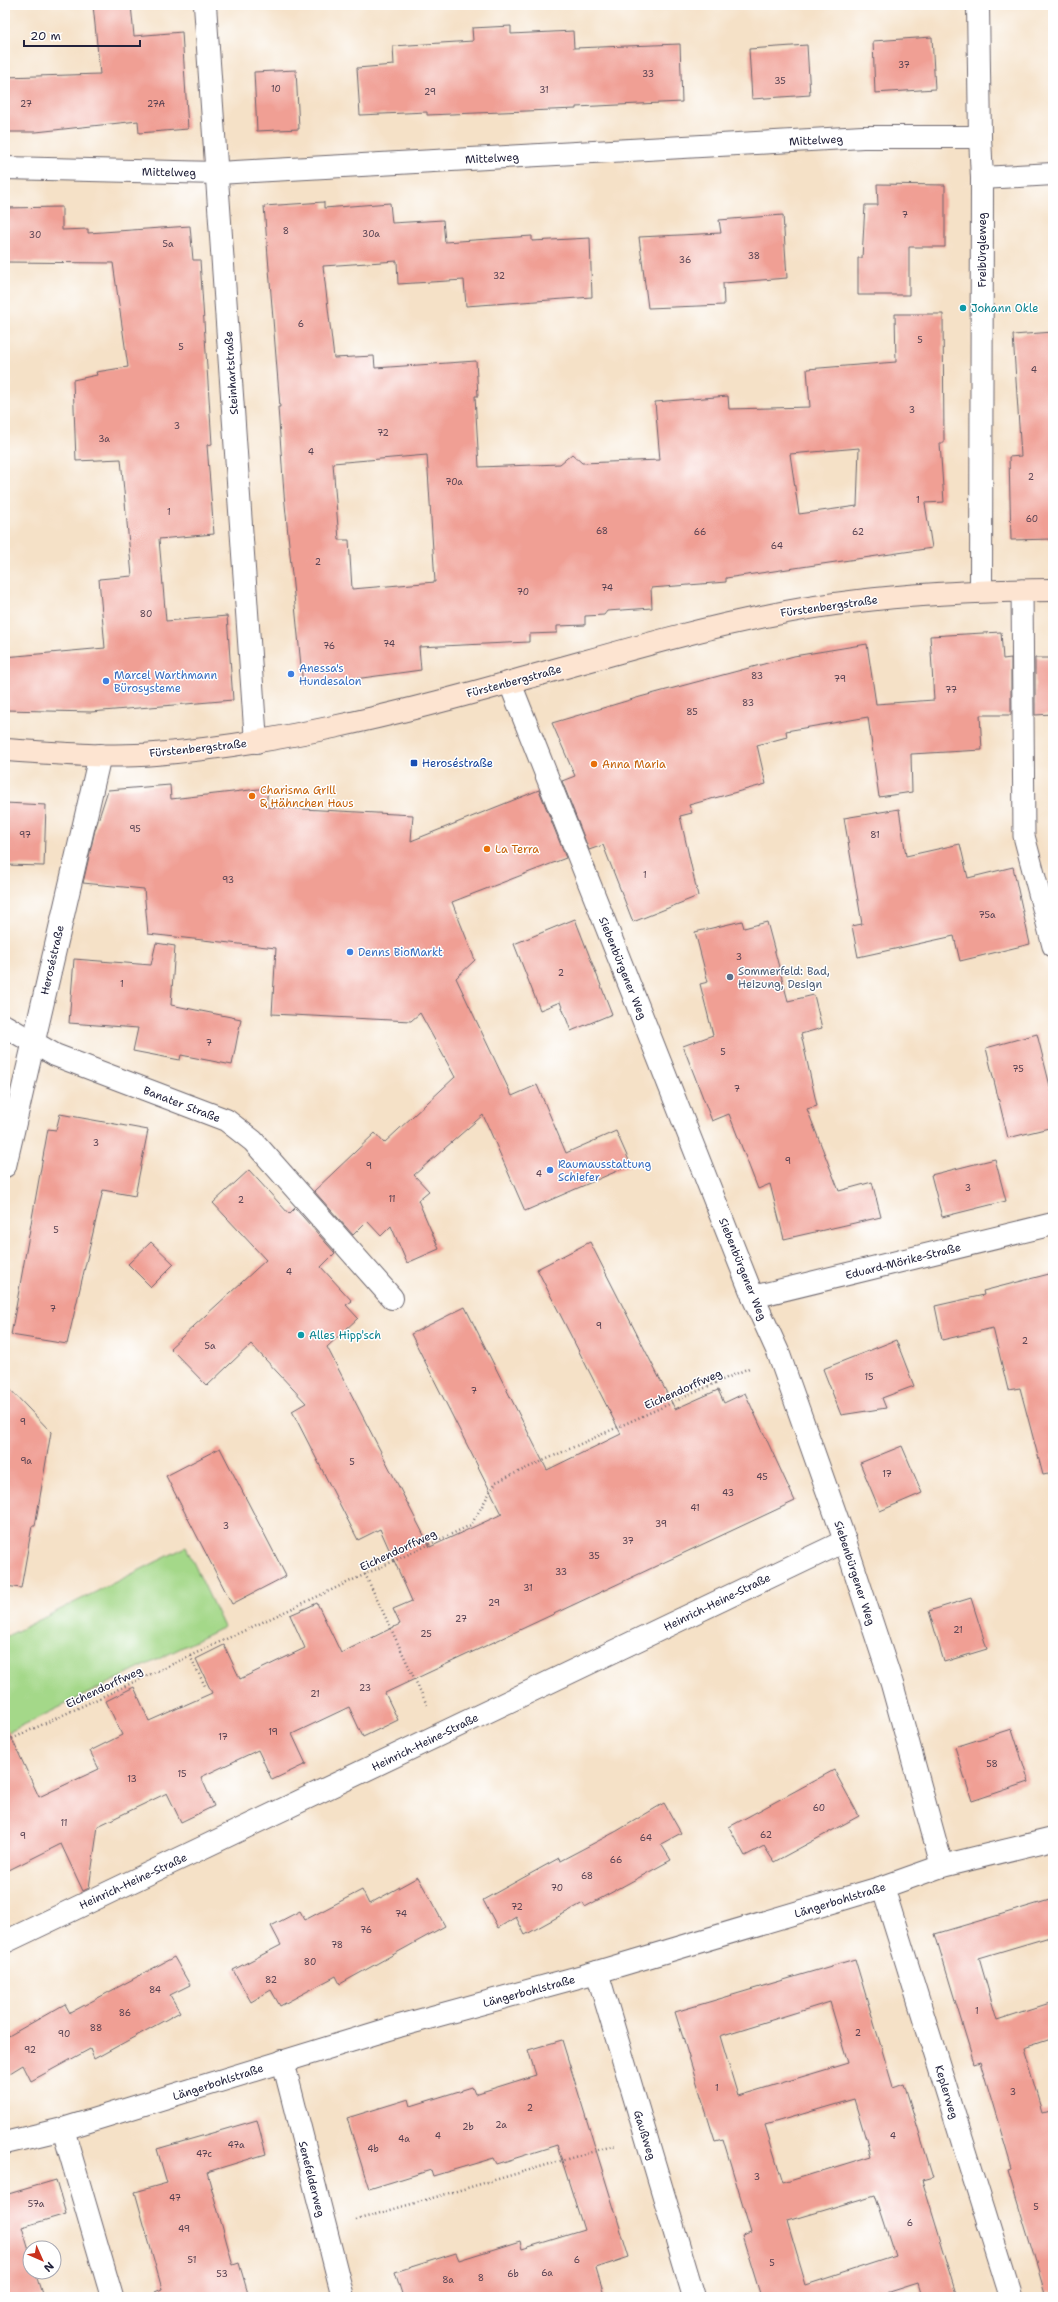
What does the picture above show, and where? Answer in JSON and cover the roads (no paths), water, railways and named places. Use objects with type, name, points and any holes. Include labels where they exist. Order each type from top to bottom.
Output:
[{"type":"main road","name":"Fürstenbergstraße","points":[[5,750],[100,755],[154,754],[256,742],[369,720],[510,683],[674,636],[772,614],[864,600],[980,591],[1053,590]]},
{"type":"street","name":"Steinhartstraße","points":[[205,5],[218,173],[256,742]]},
{"type":"street","name":"Freibürgleweg","points":[[978,5],[982,178],[980,591]]},
{"type":"street","name":"Mittelweg","points":[[5,168],[218,173],[863,137],[980,137]]},
{"type":"street","points":[[982,178],[1053,174]]},
{"type":"street","name":"Siebenbürgener Weg","points":[[510,683],[753,1297],[778,1352],[845,1541],[892,1684],[942,1866]]},
{"type":"street","name":"Heroséstraße","points":[[5,1166],[32,1041],[100,755]]},
{"type":"street","name":"Banater Straße","points":[[5,1026],[55,1055],[226,1120],[253,1141],[392,1298]]},
{"type":"street","name":"Eduard-Mörike-Straße","points":[[753,1297],[1053,1224]]},
{"type":"street","name":"Heinrich-Heine-Straße","points":[[5,1942],[845,1541]]},
{"type":"street","name":"Längerbohlstraße","points":[[5,2143],[63,2129],[399,2026],[597,1972],[883,1887],[942,1866],[1053,1839]]},
{"type":"street","name":"Keplerweg","points":[[883,1887],[1011,2297]]},
{"type":"street","name":"Gaußweg","points":[[597,1972],[694,2297]]},
{"type":"street","name":"Senefelderweg","points":[[283,2061],[343,2297]]},
{"type":"street","points":[[63,2129],[112,2297]]},
{"type":"lane","points":[[1022,590],[1024,836],[1053,946]]},
{"type":"place","name":"Johann Okle","points":[[963,308]]},
{"type":"place","name":"Anessa's Hundesalon","points":[[291,674]]},
{"type":"place","name":"Marcel Warthmann Bürosysteme","points":[[106,681]]},
{"type":"place","name":"Heroséstraße","points":[[414,763]]},
{"type":"place","name":"Anna Maria","points":[[594,764]]},
{"type":"place","name":"Charisma Grill & Hähnchen Haus","points":[[252,796]]},
{"type":"place","name":"La Terra","points":[[487,849]]},
{"type":"place","name":"Denns BioMarkt","points":[[350,952]]},
{"type":"place","name":"Sommerfeld: Bad, Heizung, Design","points":[[730,977]]},
{"type":"place","name":"Raumausstattung Schiefer","points":[[550,1170]]},
{"type":"place","name":"Alles Hipp'sch","points":[[301,1335]]}]
